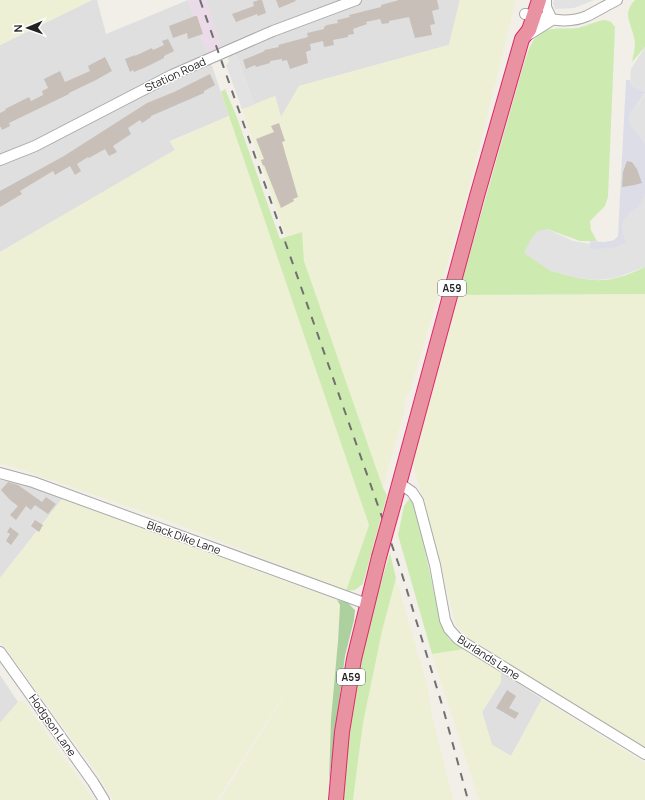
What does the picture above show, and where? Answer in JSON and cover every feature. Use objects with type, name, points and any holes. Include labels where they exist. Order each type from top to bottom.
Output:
[{"type":"highway","name":"A59","points":[[336,800],[342,732],[354,659],[367,604],[477,196],[522,39],[529,30],[529,0]]},
{"type":"highway","name":"A59","points":[[529,15],[539,0]]},
{"type":"street","name":"Station Road","points":[[0,160],[35,146],[172,74],[273,31],[356,0]]},
{"type":"street","points":[[546,0],[546,7],[552,20]]},
{"type":"street","points":[[529,15],[552,20],[578,19],[588,16],[617,0]]},
{"type":"street","points":[[522,39],[552,20]]},
{"type":"street","name":"Black Dike Lane","points":[[0,473],[33,482],[367,604]]},
{"type":"street","name":"Burlands Lane","points":[[399,483],[412,492],[418,501],[435,565],[445,620],[449,628],[458,639],[645,754]]},
{"type":"street","name":"Hodgson Lane","points":[[0,652],[93,782],[104,800]]},
{"type":"shaded area","points":[[92,0],[97,0],[106,34],[188,0],[207,53],[206,0],[460,0],[449,45],[299,86],[281,118],[275,96],[254,105],[239,61],[233,51],[210,60],[229,116],[170,141],[175,150],[0,252],[0,45]]},
{"type":"shaded area","points":[[188,0],[206,0],[221,47],[207,53]]},
{"type":"shaded area","points":[[554,0],[594,0],[574,8],[555,9],[553,3]]},
{"type":"shaded area","points":[[645,47],[645,94],[630,85],[631,69]]},
{"type":"shaded area","points":[[233,51],[239,61],[254,105],[242,109],[226,65],[229,62],[227,53]]},
{"type":"shaded area","points":[[626,80],[630,80],[630,85],[645,93],[630,114],[629,119],[631,125],[645,144],[645,196],[638,207],[624,219],[622,228],[627,243],[612,248],[590,249],[590,241],[610,241],[614,240],[618,236]],"holes":[[[628,161],[632,162],[637,169],[641,183],[627,186]]]},
{"type":"shaded area","points":[[645,94],[645,144],[631,125],[629,119],[630,114]]},
{"type":"shaded area","points":[[645,196],[645,267],[615,278],[597,280],[576,278],[549,270],[524,253],[531,239],[538,231],[547,229],[573,241],[590,244],[590,248],[627,243],[622,228],[624,219],[638,207]]},
{"type":"shaded area","points":[[0,480],[22,484],[62,499],[0,578]]},
{"type":"shaded area","points":[[501,672],[542,699],[511,756],[492,745],[482,712],[501,682]]},
{"type":"shaded area","points":[[0,675],[18,702],[0,723]]},
{"type":"green space","points":[[0,0],[92,0],[0,45]]},
{"type":"green space","points":[[460,0],[516,0],[467,197],[410,391],[406,396],[404,412],[383,488],[304,261],[302,232],[286,237],[242,109],[275,96],[281,117],[299,86],[449,45]]},
{"type":"green space","points":[[635,0],[645,0],[645,47],[632,62],[635,44],[628,16],[631,5]]},
{"type":"green space","points":[[605,20],[611,22],[615,27],[608,197],[605,206],[590,221],[591,230],[597,241],[580,241],[547,229],[549,270],[590,280],[607,280],[620,277],[645,267],[645,294],[458,295],[522,70],[535,38],[546,31],[578,28]]},
{"type":"green space","points":[[225,89],[236,115],[280,239],[302,232],[304,261],[383,488],[387,495],[363,584],[355,590],[346,591],[369,525],[221,92]]},
{"type":"green space","points":[[229,116],[369,525],[346,591],[172,522],[17,468],[0,464],[0,252],[175,150],[170,142]]},
{"type":"green space","points":[[645,294],[645,750],[466,637],[456,625],[413,464],[458,295]]},
{"type":"green space","points":[[62,499],[337,600],[340,605],[331,719],[328,800],[220,800],[305,661],[217,800],[113,800],[97,773],[0,641],[0,578]]},
{"type":"green space","points":[[409,499],[413,502],[439,616],[444,631],[449,639],[464,649],[432,654],[398,535],[404,506]]},
{"type":"green space","points":[[390,553],[396,578],[382,631],[363,723],[353,800],[342,800],[346,749],[366,633]]},
{"type":"green space","points":[[396,578],[428,688],[432,716],[453,800],[353,800],[363,723],[382,631]]},
{"type":"green space","points":[[337,600],[348,603],[355,610],[345,656],[329,782],[331,719],[340,605]]},
{"type":"green space","points":[[464,649],[501,672],[501,682],[482,712],[492,745],[511,756],[542,699],[645,763],[645,800],[479,800],[432,654]]},
{"type":"green space","points":[[24,701],[94,800],[0,800],[0,723],[18,702]]},
{"type":"building","points":[[262,0],[266,13],[258,16],[257,14],[236,22],[232,14],[254,6],[253,2]]},
{"type":"building","points":[[276,0],[295,0],[296,1],[279,8]]},
{"type":"building","points":[[399,0],[437,0],[439,9],[432,11],[435,24],[430,25],[432,35],[415,38],[409,17],[382,24],[380,19],[366,22],[367,24],[353,29],[354,34],[348,35],[348,37],[333,40],[334,45],[324,47],[323,41],[310,44],[311,50],[306,52],[308,63],[290,69],[287,60],[282,61],[282,59],[270,61],[270,63],[256,67],[255,65],[246,69],[243,60],[265,51],[264,50],[279,47],[278,45],[308,37],[307,33],[324,29],[327,25],[338,23],[337,20],[350,17],[349,15],[381,7],[381,5]]},
{"type":"building","points":[[197,16],[203,34],[188,39],[187,33],[173,38],[169,26]]},
{"type":"building","points":[[168,39],[174,51],[146,67],[130,72],[125,59],[152,48],[153,50],[164,45],[162,41]]},
{"type":"building","points":[[105,57],[112,71],[9,123],[10,126],[2,130],[0,126],[0,113],[29,97],[31,101],[43,95],[42,91],[48,88],[44,79],[60,71],[65,82],[90,71],[88,66]]},
{"type":"building","points":[[210,74],[215,85],[204,91],[204,93],[151,116],[142,123],[140,120],[128,128],[131,134],[113,146],[117,152],[109,156],[105,149],[89,158],[88,157],[77,164],[81,171],[75,175],[70,166],[55,175],[53,171],[20,191],[22,194],[0,207],[0,191],[64,156],[147,103],[174,92]]},
{"type":"building","points":[[279,123],[285,141],[282,142],[298,197],[281,208],[264,165],[263,166],[261,160],[264,159],[256,139],[274,132],[271,126]]},
{"type":"building","points":[[627,161],[632,162],[637,169],[642,183],[622,187],[623,172]]},
{"type":"building","points":[[8,482],[18,485],[42,502],[46,497],[56,504],[48,514],[35,505],[31,510],[26,506],[16,520],[10,515],[18,506],[1,490]]},
{"type":"building","points":[[35,520],[43,525],[39,532],[31,526]]},
{"type":"building","points":[[10,527],[19,534],[11,545],[6,541],[10,534],[7,532]]},
{"type":"building","points":[[507,690],[516,696],[509,708],[519,713],[515,719],[496,708]]},
{"type":"railway","points":[[200,0],[401,571],[443,708],[468,800]]}]
